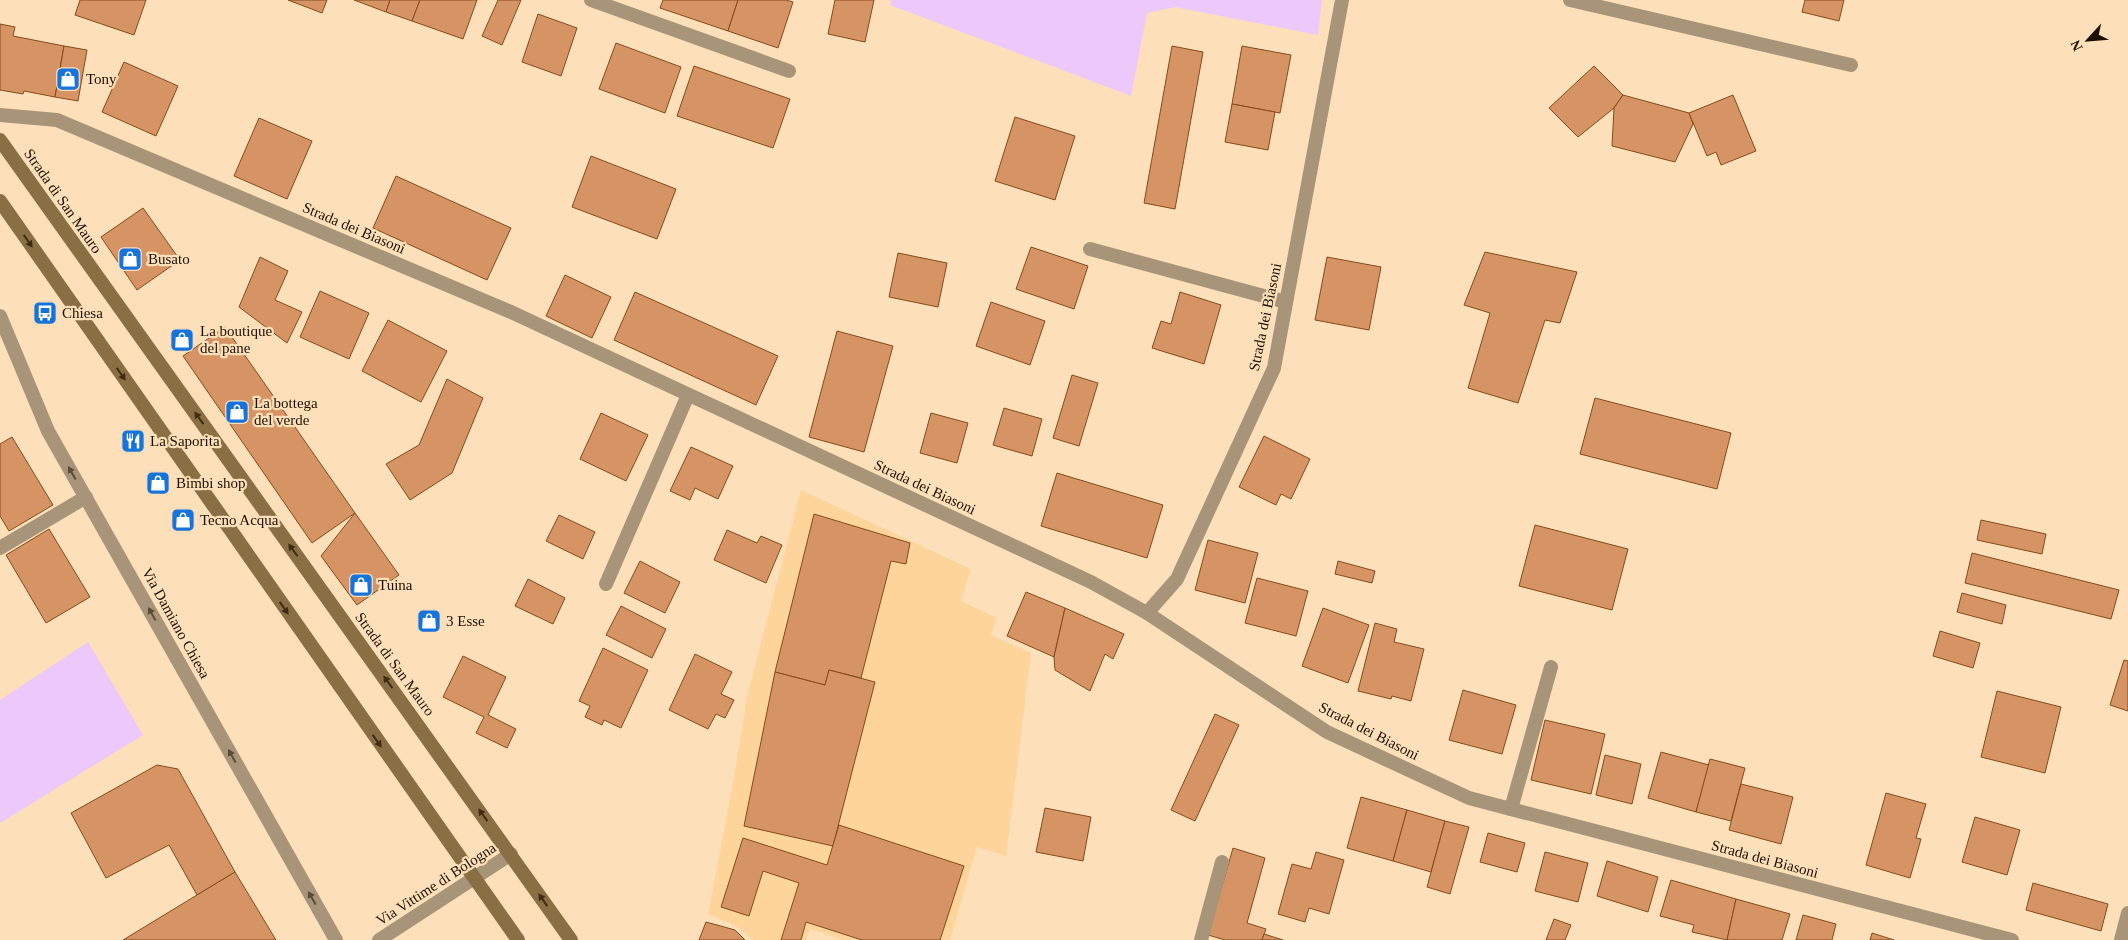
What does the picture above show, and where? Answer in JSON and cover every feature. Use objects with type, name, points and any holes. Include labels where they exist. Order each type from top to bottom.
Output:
[{"type":"main road","name":"Strada di San Mauro","points":[[0,140],[571,940]]},
{"type":"main road","points":[[0,201],[518,940]]},
{"type":"street","points":[[591,0],[789,71]]},
{"type":"street","name":"Strada dei Biasoni","points":[[1146,613],[1177,579],[1274,368],[1342,0]]},
{"type":"street","points":[[1570,0],[1850,65]]},
{"type":"street","name":"Strada dei Biasoni","points":[[0,115],[57,120],[511,312],[1091,582],[1146,613],[1327,732],[1469,798],[2012,940]]},
{"type":"street","points":[[1090,249],[1286,302]]},
{"type":"street","name":"Via Damiano Chiesa","points":[[0,316],[48,431],[336,940]]},
{"type":"street","points":[[606,584],[688,395]]},
{"type":"street","points":[[0,548],[86,497]]},
{"type":"street","points":[[1510,809],[1551,667]]},
{"type":"street","name":"Via Vittime di Bologna","points":[[379,940],[511,854]]},
{"type":"street","points":[[1201,940],[1222,862]]},
{"type":"street","points":[[2121,940],[2128,913]]},
{"type":"shaded area","points":[[891,0],[1322,0],[1318,35],[1175,7],[1147,13],[1131,96],[890,5]]},
{"type":"shaded area","points":[[801,490],[971,569],[961,601],[997,618],[991,635],[1031,653],[1006,856],[977,847],[950,940],[843,940],[810,929],[806,940],[753,940],[738,927],[708,914],[748,693]]},
{"type":"shaded area","points":[[88,642],[143,735],[0,823],[0,700]]},
{"type":"building","points":[[80,0],[146,0],[134,35],[75,15]]},
{"type":"building","points":[[288,0],[327,0],[322,13]]},
{"type":"building","points":[[354,0],[390,0],[386,12]]},
{"type":"building","points":[[390,0],[420,0],[412,21],[386,12]]},
{"type":"building","points":[[420,0],[477,0],[463,39],[412,21]]},
{"type":"building","points":[[498,0],[521,0],[502,45],[482,36]]},
{"type":"building","points":[[663,0],[738,0],[728,31],[660,8]]},
{"type":"building","points":[[738,0],[786,0],[793,2],[778,48],[728,31]]},
{"type":"building","points":[[835,0],[874,0],[865,42],[828,34]]},
{"type":"building","points":[[1805,0],[1844,0],[1839,21],[1802,12]]},
{"type":"building","points":[[538,14],[577,28],[561,76],[522,62]]},
{"type":"building","points":[[0,24],[15,27],[13,36],[64,46],[55,97],[24,91],[23,94],[0,90]]},
{"type":"building","points":[[616,43],[681,67],[665,113],[599,89]]},
{"type":"building","points":[[64,46],[87,50],[78,101],[55,97]]},
{"type":"building","points":[[1172,46],[1203,52],[1175,209],[1144,203]]},
{"type":"building","points":[[1242,46],[1291,55],[1280,113],[1232,104]]},
{"type":"building","points":[[124,62],[178,86],[156,136],[102,112]]},
{"type":"building","points":[[694,66],[790,99],[773,148],[677,116]]},
{"type":"building","points":[[1594,66],[1623,95],[1614,108],[1578,137],[1549,108]]},
{"type":"building","points":[[1623,95],[1689,113],[1693,124],[1675,162],[1612,146],[1614,108]]},
{"type":"building","points":[[1733,95],[1756,151],[1721,165],[1716,152],[1707,156],[1689,113]]},
{"type":"building","points":[[1232,104],[1275,112],[1268,150],[1225,142]]},
{"type":"building","points":[[1015,117],[1075,136],[1055,200],[995,181]]},
{"type":"building","points":[[259,118],[312,141],[287,199],[234,176]]},
{"type":"building","points":[[591,156],[676,189],[657,239],[572,207]]},
{"type":"building","points":[[396,176],[511,228],[487,280],[373,228]]},
{"type":"building","points":[[143,208],[180,260],[137,290],[101,237]]},
{"type":"building","points":[[1031,247],[1088,266],[1074,309],[1016,289]]},
{"type":"building","points":[[1485,252],[1577,272],[1560,323],[1545,320],[1518,403],[1468,388],[1490,313],[1464,305]]},
{"type":"building","points":[[898,253],[947,263],[938,307],[889,297]]},
{"type":"building","points":[[260,257],[288,271],[275,300],[302,312],[287,343],[239,307]]},
{"type":"building","points":[[1327,257],[1381,267],[1369,330],[1315,320]]},
{"type":"building","points":[[565,275],[611,297],[592,338],[546,316]]},
{"type":"building","points":[[320,291],[369,313],[349,359],[300,337]]},
{"type":"building","points":[[635,292],[778,356],[756,405],[614,340]]},
{"type":"building","points":[[1180,292],[1221,305],[1204,364],[1152,348],[1161,321],[1171,324]]},
{"type":"building","points":[[991,302],[1045,321],[1030,365],[976,346]]},
{"type":"building","points":[[388,320],[447,351],[421,402],[362,371]]},
{"type":"building","points":[[225,327],[355,513],[312,543],[183,356]]},
{"type":"building","points":[[837,331],[893,346],[864,452],[809,437]]},
{"type":"building","points":[[1072,375],[1098,383],[1079,446],[1053,438]]},
{"type":"building","points":[[447,379],[483,398],[452,473],[410,500],[386,464],[419,445]]},
{"type":"building","points":[[1595,398],[1731,433],[1717,489],[1580,454]]},
{"type":"building","points":[[1004,408],[1042,419],[1032,456],[993,445]]},
{"type":"building","points":[[601,413],[648,435],[626,481],[580,459]]},
{"type":"building","points":[[931,413],[968,423],[957,463],[920,453]]},
{"type":"building","points":[[1264,436],[1310,459],[1291,499],[1281,494],[1276,505],[1239,487]]},
{"type":"building","points":[[12,437],[53,505],[9,531],[0,516],[0,444]]},
{"type":"building","points":[[691,447],[733,466],[718,499],[695,488],[690,500],[670,491]]},
{"type":"building","points":[[1057,473],[1163,505],[1147,558],[1041,526]]},
{"type":"building","points":[[355,513],[399,575],[357,605],[321,556]]},
{"type":"building","points":[[814,514],[910,543],[906,564],[891,561],[861,678],[829,670],[825,685],[775,672]]},
{"type":"building","points":[[559,515],[595,532],[583,559],[546,541]]},
{"type":"building","points":[[1981,520],[2046,534],[2042,554],[1977,540]]},
{"type":"building","points":[[1535,525],[1628,549],[1612,610],[1519,586]]},
{"type":"building","points":[[49,529],[90,597],[46,623],[6,555]]},
{"type":"building","points":[[727,530],[757,543],[761,536],[782,545],[766,583],[714,560]]},
{"type":"building","points":[[1208,540],[1258,553],[1245,603],[1195,590]]},
{"type":"building","points":[[1972,553],[2119,590],[2111,619],[1965,583]]},
{"type":"building","points":[[640,561],[680,582],[665,613],[624,593]]},
{"type":"building","points":[[1338,561],[1375,571],[1372,583],[1335,574]]},
{"type":"building","points":[[1257,578],[1308,591],[1296,636],[1245,623]]},
{"type":"building","points":[[528,579],[565,598],[553,624],[515,606]]},
{"type":"building","points":[[1026,592],[1065,608],[1054,657],[1007,636]]},
{"type":"building","points":[[1962,593],[2006,605],[2002,624],[1957,612]]},
{"type":"building","points":[[621,606],[666,629],[652,658],[606,635]]},
{"type":"building","points":[[1065,608],[1124,634],[1113,659],[1105,654],[1090,691],[1055,670],[1054,657]]},
{"type":"building","points":[[1323,608],[1369,625],[1348,683],[1302,666]]},
{"type":"building","points":[[1375,623],[1397,629],[1394,642],[1424,649],[1411,701],[1392,696],[1391,699],[1358,691]]},
{"type":"building","points":[[1940,631],[1980,643],[1973,668],[1933,656]]},
{"type":"building","points":[[603,648],[648,670],[621,728],[604,720],[602,725],[585,717],[590,706],[579,701]]},
{"type":"building","points":[[695,654],[732,672],[721,694],[734,700],[725,718],[716,714],[708,729],[669,710]]},
{"type":"building","points":[[463,656],[506,677],[488,715],[516,729],[507,748],[476,733],[484,717],[443,697]]},
{"type":"building","points":[[2124,660],[2128,661],[2128,711],[2110,705]]},
{"type":"building","points":[[829,670],[875,682],[833,846],[744,826],[775,672],[825,685]]},
{"type":"building","points":[[1463,690],[1516,705],[1502,754],[1449,740]]},
{"type":"building","points":[[1997,691],[2061,707],[2045,773],[1981,757]]},
{"type":"building","points":[[1215,714],[1239,725],[1195,821],[1171,810]]},
{"type":"building","points":[[1545,720],[1605,734],[1591,794],[1531,780]]},
{"type":"building","points":[[1661,752],[1709,765],[1696,812],[1648,798]]},
{"type":"building","points":[[1605,755],[1641,764],[1632,804],[1596,795]]},
{"type":"building","points":[[1710,759],[1745,768],[1731,821],[1696,812]]},
{"type":"building","points":[[157,765],[178,769],[235,872],[197,895],[169,845],[106,878],[71,813]]},
{"type":"building","points":[[1741,784],[1793,797],[1781,844],[1729,830]]},
{"type":"building","points":[[1886,793],[1926,804],[1916,838],[1921,839],[1910,878],[1866,865]]},
{"type":"building","points":[[1361,797],[1407,810],[1393,861],[1347,848]]},
{"type":"building","points":[[1045,808],[1091,817],[1083,861],[1036,852]]},
{"type":"building","points":[[1407,810],[1445,821],[1431,872],[1393,861]]},
{"type":"building","points":[[1975,817],[2020,830],[2007,875],[1962,862]]},
{"type":"building","points":[[1445,821],[1469,827],[1450,894],[1427,887]]},
{"type":"building","points":[[839,825],[964,866],[940,940],[862,940],[806,922],[801,940],[781,940],[799,883],[763,871],[749,916],[721,907],[743,838],[827,865]]},
{"type":"building","points":[[1488,833],[1525,843],[1517,872],[1480,862]]},
{"type":"building","points":[[1233,848],[1265,858],[1247,923],[1266,929],[1262,940],[1225,940],[1208,935]]},
{"type":"building","points":[[1316,852],[1344,860],[1329,914],[1309,908],[1305,922],[1278,914],[1292,864],[1311,869]]},
{"type":"building","points":[[1545,852],[1588,863],[1578,902],[1535,891]]},
{"type":"building","points":[[1607,861],[1658,877],[1648,912],[1597,896]]},
{"type":"building","points":[[235,872],[276,940],[123,940],[197,895]]},
{"type":"building","points":[[1671,880],[1736,899],[1727,940],[1692,932],[1694,925],[1660,916]]},
{"type":"building","points":[[2033,883],[2108,904],[2101,931],[2026,910]]},
{"type":"building","points":[[1736,899],[1790,914],[1782,940],[1727,940]]},
{"type":"building","points":[[1803,915],[1836,924],[1832,940],[1796,940]]},
{"type":"building","points":[[1554,919],[1571,925],[1565,940],[1546,940]]},
{"type":"building","points":[[706,922],[735,930],[745,940],[699,940]]},
{"type":"building","points":[[1872,933],[1894,940],[1870,940]]},
{"type":"building","points":[[1264,934],[1283,940],[1262,940]]},
{"type":"place","name":"Tony","points":[[68,79]]},
{"type":"place","name":"Busato","points":[[130,259]]},
{"type":"place","name":"Chiesa","points":[[45,313]]},
{"type":"place","name":"La boutique del pane","points":[[182,340]]},
{"type":"place","name":"La bottega del verde","points":[[237,412]]},
{"type":"place","name":"La Saporita","points":[[133,441]]},
{"type":"place","name":"Bimbi shop","points":[[158,483]]},
{"type":"place","name":"Tecno Acqua","points":[[183,520]]},
{"type":"place","name":"Tuina","points":[[361,585]]},
{"type":"place","name":"3 Esse","points":[[429,621]]}]
